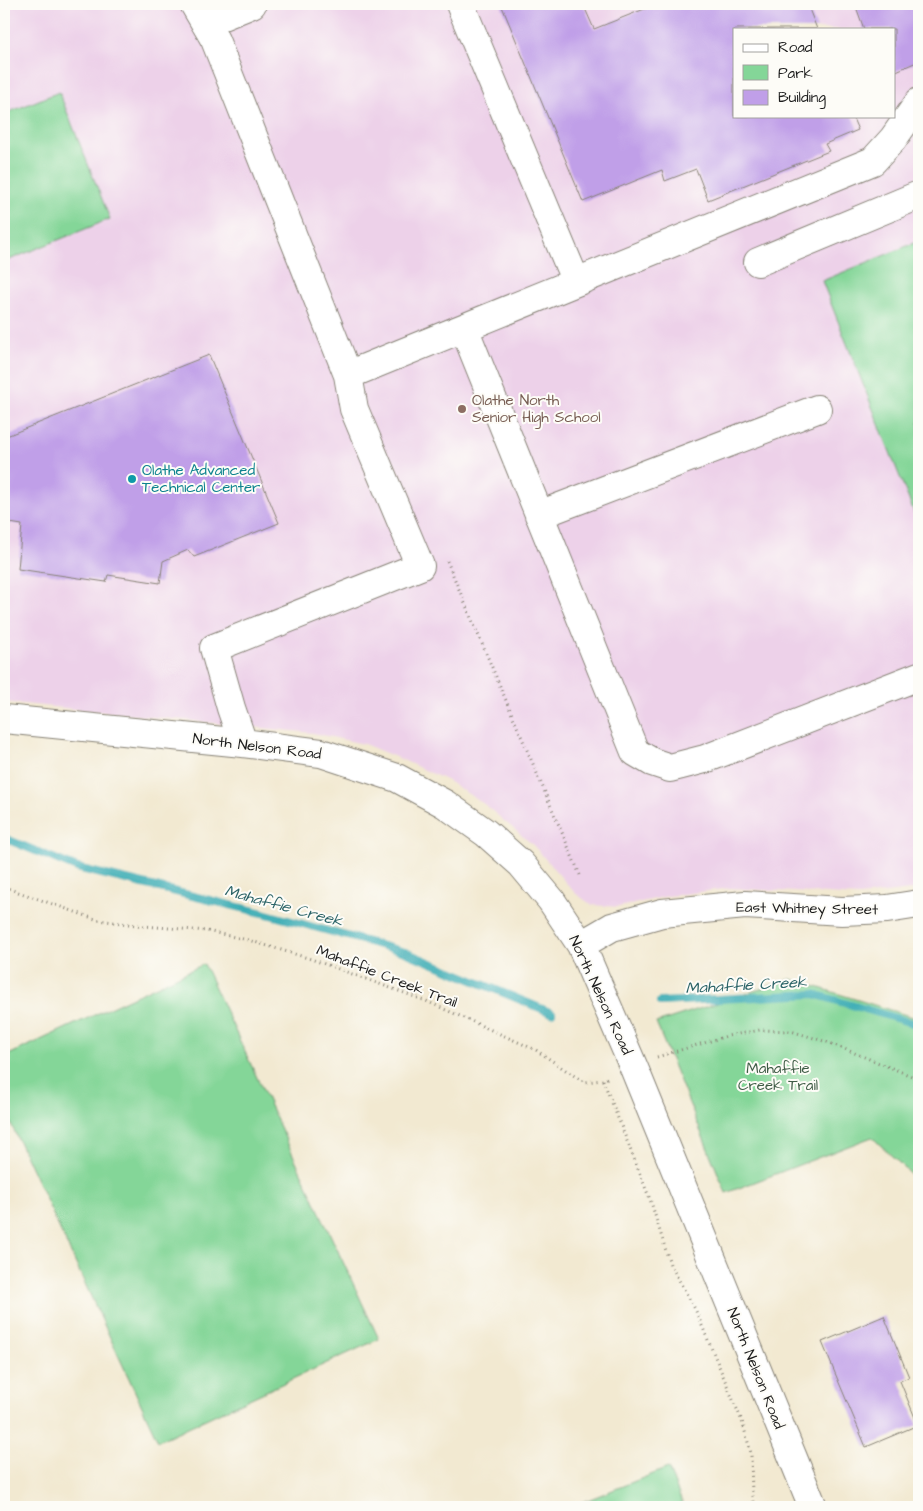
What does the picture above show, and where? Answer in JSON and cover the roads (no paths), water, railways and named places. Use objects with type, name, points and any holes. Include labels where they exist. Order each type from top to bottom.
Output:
[{"type":"street","points":[[243,743],[214,648],[420,566],[354,409],[348,375],[215,40],[200,13],[252,4]]},
{"type":"street","points":[[460,4],[576,282]]},
{"type":"street","points":[[348,375],[874,161],[919,102]]},
{"type":"street","points":[[758,262],[919,195]]},
{"type":"street","points":[[464,328],[635,752],[652,762],[670,768],[705,760],[919,676]]},
{"type":"street","points":[[539,515],[817,408]]},
{"type":"street","name":"North Nelson Road","points":[[4,719],[243,743],[321,753],[397,778],[446,804],[486,832],[521,864],[550,900],[581,945],[634,1068],[813,1507]]},
{"type":"street","name":"East Whitney Street","points":[[581,945],[612,927],[662,912],[745,905],[842,911],[887,909],[919,904]]},
{"type":"waterway","name":"Mahaffie Creek","points":[[4,838],[77,868],[263,913],[405,952],[552,1013]]},
{"type":"waterway","name":"Mahaffie Creek","points":[[660,1002],[814,994],[919,1025]]},
{"type":"place","name":"Olathe North Senior High School","points":[[462,409]]},
{"type":"place","name":"Olathe Advanced Technical Center","points":[[132,479]]},
{"type":"park label","name":"Mahaffie Creek Trail","points":[[778,1076]]}]
